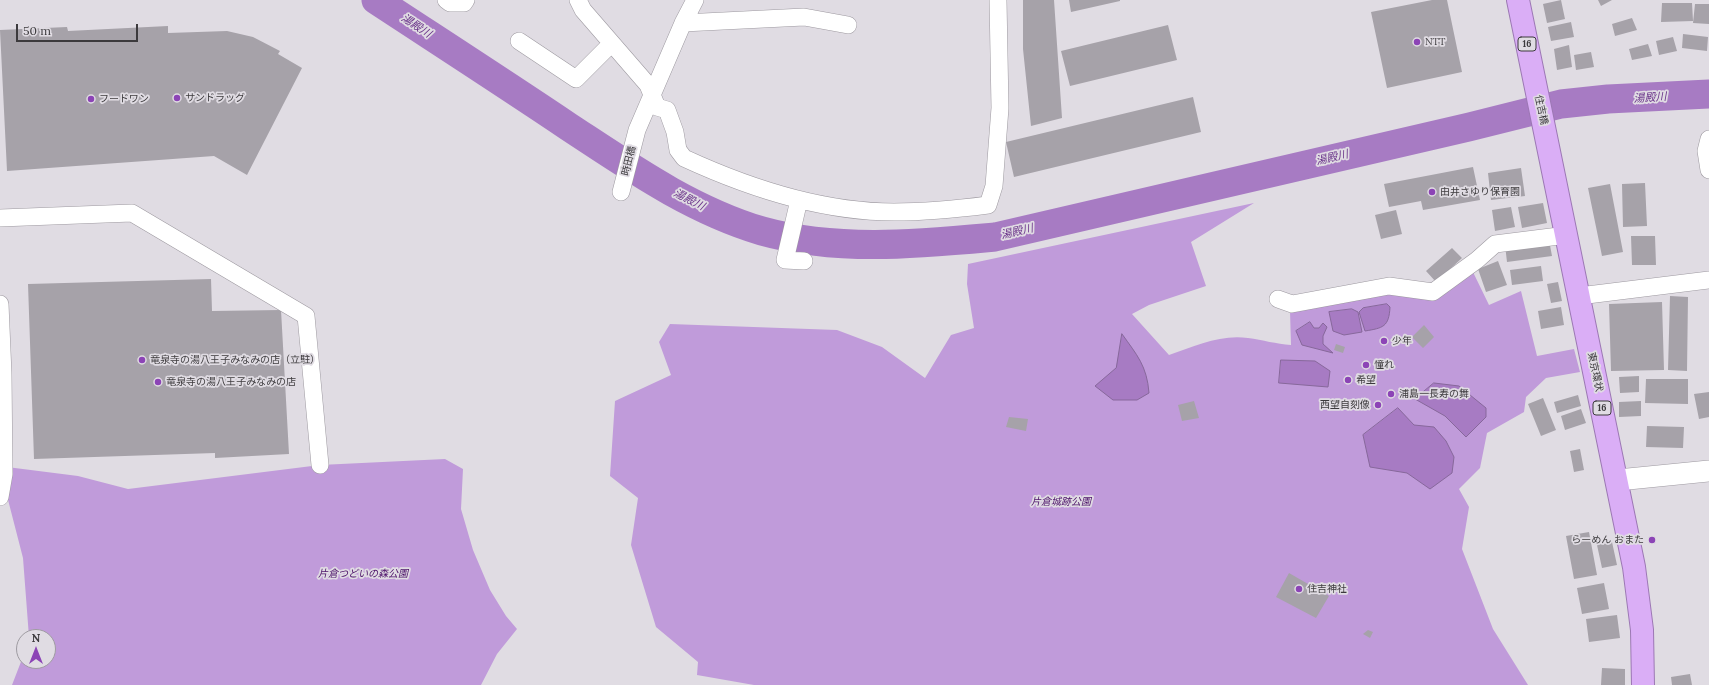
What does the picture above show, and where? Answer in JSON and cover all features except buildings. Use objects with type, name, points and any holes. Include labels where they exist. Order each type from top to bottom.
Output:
[{"type":"highway","name":"住吉橋","points":[[1518,0],[1545,132]]},
{"type":"highway","name":"東京環状","points":[[1545,132],[1618,480],[1634,566],[1642,630],[1643,685]]},
{"type":"street","points":[[446,0],[450,3],[464,3],[466,0]]},
{"type":"street","points":[[578,0],[583,10],[648,85],[657,107],[666,110],[672,121],[678,150],[684,158],[740,183],[798,202],[893,212],[947,210],[988,205],[994,186],[1000,108],[998,0]]},
{"type":"street","name":"時田橋","points":[[621,190],[636,132],[683,23],[695,0]]},
{"type":"street","points":[[683,23],[804,17],[848,25]]},
{"type":"street","points":[[519,40],[576,79],[611,44]]},
{"type":"street","points":[[1709,139],[1706,150],[1709,170]]},
{"type":"street","points":[[798,202],[785,260],[804,261]]},
{"type":"street","points":[[0,218],[132,213],[306,316],[320,465]]},
{"type":"street","points":[[1278,300],[1292,304],[1389,286],[1433,292],[1477,260],[1495,244],[1567,235]]},
{"type":"street","points":[[1580,296],[1709,280]]},
{"type":"street","points":[[0,304],[4,374],[4,474],[0,497]]},
{"type":"street","points":[[1618,480],[1709,471]]},
{"type":"green space","name":"片倉城跡公園","points":[[1254,203],[1191,242],[1206,286],[1149,305],[1132,314],[1169,355],[1218,339],[1238,337],[1291,345],[1290,311],[1392,291],[1428,297],[1472,270],[1489,305],[1521,291],[1537,356],[1574,349],[1580,372],[1546,378],[1526,397],[1524,412],[1487,433],[1480,468],[1459,489],[1469,507],[1462,549],[1493,629],[1528,685],[754,685],[697,675],[698,662],[656,627],[631,545],[638,498],[610,476],[615,401],[671,375],[659,342],[670,324],[837,330],[882,347],[925,378],[951,335],[974,328],[967,284],[968,264]]},
{"type":"green space","name":"片倉つどいの森公園","points":[[445,459],[463,469],[461,509],[473,550],[490,590],[506,616],[517,629],[497,654],[481,685],[12,685],[18,669],[56,669],[56,629],[28,629],[23,558],[6,492],[7,467],[78,476],[128,489],[320,465]]},
{"type":"shaded area","points":[[1387,304],[1390,307],[1386,323],[1376,329],[1365,331],[1359,312],[1363,308]]},
{"type":"shaded area","points":[[1352,309],[1358,312],[1362,332],[1344,335],[1333,331],[1329,312]]},
{"type":"shaded area","points":[[1310,322],[1314,328],[1319,328],[1323,323],[1327,327],[1323,336],[1323,344],[1333,353],[1302,345],[1296,331]]},
{"type":"shaded area","points":[[1122,334],[1140,361],[1146,375],[1149,393],[1137,400],[1113,400],[1095,386],[1116,368]]},
{"type":"shaded area","points":[[1281,360],[1315,361],[1330,371],[1328,387],[1279,383]]},
{"type":"shaded area","points":[[1434,383],[1459,386],[1486,408],[1486,417],[1466,437],[1445,416],[1415,399]]},
{"type":"shaded area","points":[[1398,408],[1414,425],[1434,427],[1446,441],[1454,457],[1452,473],[1430,489],[1407,473],[1370,467],[1363,435]]},
{"type":"waterway","name":"湯殿川","points":[[376,0],[638,172],[662,186],[710,212],[736,222],[762,231],[790,238],[819,242],[848,244],[907,244],[995,237],[1469,127],[1561,104],[1608,99],[1709,94]]},
{"type":"place","name":"NTT","points":[[1417,42]]},
{"type":"place","name":"サンドラッグ","points":[[177,98]]},
{"type":"place","name":"フードワン","points":[[91,99]]},
{"type":"place","name":"由井さゆり保育園","points":[[1432,192]]},
{"type":"place","name":"少年","points":[[1384,341]]},
{"type":"place","name":"竜泉寺の湯八王子みなみの店（立駐）","points":[[142,360]]},
{"type":"place","name":"憧れ","points":[[1366,365]]},
{"type":"place","name":"希望","points":[[1348,380]]},
{"type":"place","name":"竜泉寺の湯八王子みなみの店","points":[[158,382]]},
{"type":"place","name":"浦島一長寿の舞","points":[[1391,394]]},
{"type":"place","name":"西望自刻像","points":[[1378,405]]},
{"type":"place","name":"らーめん おまた","points":[[1652,540]]},
{"type":"place","name":"住吉神社","points":[[1299,589]]}]
